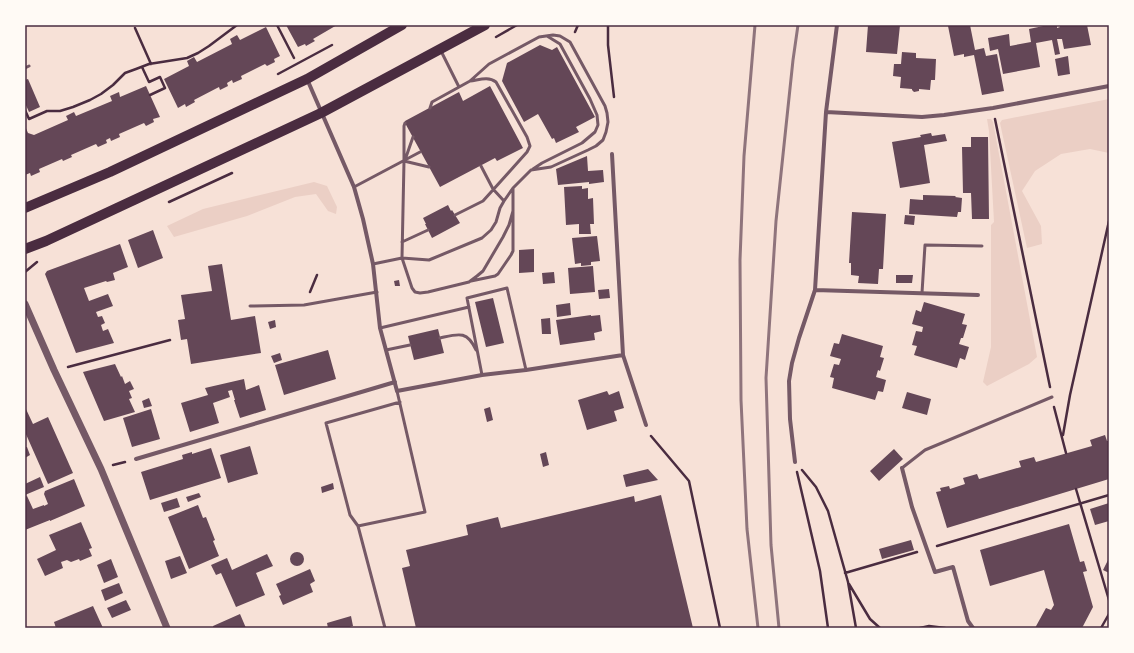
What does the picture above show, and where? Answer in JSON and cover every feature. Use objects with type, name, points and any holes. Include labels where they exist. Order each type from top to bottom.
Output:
[{"type":"main road","points":[[25,208],[110,172],[306,79],[402,25]]},
{"type":"main road","points":[[25,249],[46,241],[321,113],[485,25]]},
{"type":"street","points":[[795,462],[790,419],[789,381],[799,338],[815,290],[826,112],[837,25]]},
{"type":"street","points":[[306,79],[354,187],[365,225],[373,264],[380,328],[397,391],[482,375],[624,355]]},
{"type":"street","points":[[826,112],[922,117],[944,115],[993,108],[1109,86]]},
{"type":"street","points":[[612,154],[624,355],[646,425]]},
{"type":"street","points":[[815,290],[978,295]]},
{"type":"street","points":[[25,304],[54,370],[101,469],[167,628]]},
{"type":"street","points":[[136,459],[395,382]]},
{"type":"street","points":[[902,468],[912,507],[935,572],[953,567],[968,620],[973,628]]},
{"type":"lane","points":[[373,264],[402,258],[429,260],[482,238],[491,230],[496,222],[504,200],[513,188],[531,170],[582,143],[595,132],[598,125],[597,115],[592,104],[560,44],[546,36]]},
{"type":"lane","points":[[430,108],[432,102],[470,81],[489,64],[539,37],[560,36],[570,42],[605,106],[608,122],[606,132],[603,140],[596,146],[551,167],[531,170]]},
{"type":"lane","points":[[440,49],[459,87]]},
{"type":"lane","points":[[25,68],[29,66]]},
{"type":"lane","points":[[455,215],[483,201],[527,152],[530,146],[527,137],[496,82],[489,78],[470,81]]},
{"type":"lane","points":[[444,95],[446,99]]},
{"type":"lane","points":[[405,123],[402,258],[412,288],[415,292],[428,292],[498,274],[513,250],[513,188]]},
{"type":"lane","points":[[404,161],[413,137]]},
{"type":"lane","points":[[354,187],[420,152]]},
{"type":"lane","points":[[404,161],[429,167]]},
{"type":"lane","points":[[481,166],[493,189],[504,200]]},
{"type":"lane","points":[[469,282],[483,271],[509,225],[513,211]]},
{"type":"lane","points":[[402,242],[428,230]]},
{"type":"lane","points":[[922,294],[925,245],[982,246]]},
{"type":"lane","points":[[482,375],[466,298],[507,288],[526,370]]},
{"type":"lane","points":[[250,306],[307,304],[377,292]]},
{"type":"lane","points":[[380,328],[469,307]]},
{"type":"lane","points":[[440,338],[454,334],[463,335],[472,342],[478,355]]},
{"type":"lane","points":[[386,350],[410,345]]},
{"type":"lane","points":[[358,526],[425,512],[397,391]]},
{"type":"lane","points":[[902,468],[925,450],[1052,397]]},
{"type":"lane","points":[[385,628],[358,526],[350,515],[326,423],[400,402]]},
{"type":"path","points":[[25,110],[29,119],[47,111],[60,111],[73,108],[101,94],[125,73],[151,64],[187,58],[198,53],[236,25]]},
{"type":"path","points":[[276,25],[294,58]]},
{"type":"path","points":[[608,25],[608,45],[615,104]]},
{"type":"path","points":[[135,28],[151,64]]},
{"type":"path","points":[[142,67],[148,82],[160,77],[165,88],[150,95]]},
{"type":"path","points":[[993,108],[1052,397],[1066,453]]},
{"type":"path","points":[[1062,437],[1109,221]]},
{"type":"path","points":[[307,304],[310,291],[317,275]]},
{"type":"path","points":[[54,370],[170,340]]},
{"type":"path","points":[[646,425],[651,436],[689,481],[720,628]]},
{"type":"path","points":[[101,469],[136,459]]},
{"type":"path","points":[[795,462],[816,487],[828,511],[848,582],[856,628]]},
{"type":"path","points":[[795,462],[820,571],[828,628]]},
{"type":"path","points":[[1076,489],[1109,600]]},
{"type":"path","points":[[845,573],[1109,495]]},
{"type":"path","points":[[848,582],[870,619],[880,628]]},
{"type":"path","points":[[1102,628],[1109,614]]},
{"type":"path","points":[[920,628],[929,626],[945,628]]},
{"type":"shaded area","points":[[1109,99],[1109,153],[1090,149],[1061,154],[1035,171],[1022,191],[1041,226],[1042,244],[1027,248],[1000,123],[1002,120]]},
{"type":"shaded area","points":[[987,119],[991,119],[993,122],[1037,357],[1029,364],[987,386],[983,382],[991,347],[991,225],[994,222]]},
{"type":"shaded area","points":[[314,182],[327,186],[337,207],[336,214],[328,211],[316,194],[295,197],[247,216],[174,237],[167,226],[203,209]]},
{"type":"building","points":[[286,25],[337,25],[313,39],[315,41],[306,46],[305,44],[298,47]]},
{"type":"building","points":[[868,25],[900,25],[897,54],[866,52]]},
{"type":"building","points":[[970,25],[975,50],[984,48],[986,56],[997,54],[1004,91],[982,95],[974,55],[964,57],[964,54],[954,56],[948,26]]},
{"type":"building","points":[[1048,25],[1057,25],[1057,28],[1060,27],[1059,25],[1087,25],[1091,45],[1064,49],[1062,39],[1057,39],[1060,54],[1055,55],[1052,40],[1036,43],[1040,67],[1003,74],[998,49],[990,51],[988,38],[1009,34],[1010,46],[1031,42],[1029,29]]},
{"type":"building","points":[[266,27],[280,56],[274,59],[275,62],[267,66],[265,64],[241,76],[242,79],[233,83],[232,80],[227,83],[228,86],[220,90],[219,87],[194,100],[195,102],[186,107],[185,104],[178,108],[164,79],[189,66],[187,61],[194,57],[197,62],[232,44],[230,39],[237,35],[240,40]]},
{"type":"building","points":[[540,45],[552,50],[557,47],[595,117],[576,127],[579,132],[556,143],[554,138],[552,139],[538,114],[524,122],[502,81],[507,63]]},
{"type":"building","points":[[902,52],[916,53],[916,58],[936,59],[935,80],[931,80],[930,90],[919,89],[919,91],[914,92],[912,89],[900,88],[901,77],[893,76],[894,64],[901,64]]},
{"type":"building","points":[[1068,56],[1070,74],[1058,76],[1055,59]]},
{"type":"building","points":[[28,79],[40,107],[29,112],[25,103],[25,80]]},
{"type":"building","points":[[146,86],[160,117],[153,119],[154,122],[146,126],[144,123],[119,134],[120,137],[111,141],[110,138],[106,140],[107,143],[98,147],[96,144],[71,155],[72,157],[63,161],[62,159],[39,169],[40,172],[31,176],[30,173],[25,175],[25,126],[28,133],[34,135],[68,120],[66,116],[74,112],[76,116],[112,101],[110,96],[119,92],[120,97]]},
{"type":"building","points":[[490,86],[523,148],[497,161],[495,158],[440,187],[405,121],[459,92],[463,101]]},
{"type":"building","points":[[931,133],[932,136],[945,134],[947,141],[924,145],[930,183],[900,188],[892,142],[921,137],[920,135]]},
{"type":"building","points":[[971,137],[988,137],[989,219],[972,219],[971,193],[963,193],[962,147],[971,147]]},
{"type":"building","points":[[587,156],[588,171],[603,170],[604,182],[558,185],[556,169]]},
{"type":"building","points":[[582,186],[582,189],[588,188],[588,199],[593,198],[594,224],[590,224],[591,234],[579,234],[579,224],[566,225],[564,187]]},
{"type":"building","points":[[923,195],[956,196],[955,197],[962,198],[961,212],[958,212],[957,217],[909,214],[910,199],[923,200]]},
{"type":"building","points":[[448,205],[460,223],[432,238],[423,218]]},
{"type":"building","points":[[852,212],[886,214],[883,269],[879,269],[878,284],[858,283],[859,276],[851,275],[851,263],[849,263]]},
{"type":"building","points":[[905,215],[915,216],[914,225],[904,224]]},
{"type":"building","points":[[153,230],[163,258],[138,268],[128,240]]},
{"type":"building","points":[[597,236],[600,261],[591,262],[591,265],[581,266],[581,263],[575,264],[572,238]]},
{"type":"building","points":[[120,244],[128,267],[113,273],[115,280],[106,281],[84,288],[89,301],[108,294],[113,306],[96,312],[98,317],[102,316],[105,323],[101,325],[103,331],[108,329],[114,343],[76,353],[45,274],[47,271]]},
{"type":"building","points":[[534,249],[534,272],[519,273],[519,250]]},
{"type":"building","points":[[222,264],[231,320],[255,316],[261,353],[191,364],[187,339],[181,340],[178,320],[185,319],[181,295],[212,291],[208,266]]},
{"type":"building","points":[[593,266],[595,292],[570,294],[568,268]]},
{"type":"building","points":[[554,272],[555,283],[543,284],[542,273]]},
{"type":"building","points":[[896,275],[913,275],[912,283],[896,283]]},
{"type":"building","points":[[399,280],[400,286],[395,286],[394,281]]},
{"type":"building","points":[[609,289],[610,298],[599,299],[598,290]]},
{"type":"building","points":[[493,298],[504,343],[486,347],[475,302]]},
{"type":"building","points":[[924,302],[965,314],[962,324],[967,325],[963,338],[961,338],[959,344],[969,347],[965,360],[960,358],[957,368],[914,355],[917,346],[912,345],[916,331],[922,332],[923,327],[912,324],[916,310],[921,312]]},
{"type":"building","points":[[570,303],[571,315],[557,317],[556,305]]},
{"type":"building","points":[[600,315],[602,331],[594,333],[595,340],[560,345],[556,320]]},
{"type":"building","points":[[550,318],[551,334],[542,334],[541,319]]},
{"type":"building","points":[[275,320],[276,327],[270,329],[268,322]]},
{"type":"building","points":[[438,329],[444,353],[414,360],[408,336]]},
{"type":"building","points":[[842,334],[883,346],[880,357],[884,358],[880,371],[878,370],[876,377],[886,380],[883,392],[878,391],[875,400],[832,388],[834,378],[830,377],[834,364],[839,365],[841,359],[830,356],[834,343],[839,344]]},
{"type":"building","points":[[328,350],[336,379],[284,395],[275,365]]},
{"type":"building","points":[[280,353],[282,360],[274,363],[271,356]]},
{"type":"building","points":[[115,364],[125,384],[130,381],[134,389],[129,391],[132,398],[129,399],[135,412],[104,421],[83,372]]},
{"type":"building","points":[[244,379],[246,390],[259,385],[266,410],[240,418],[232,390],[228,391],[230,397],[213,403],[219,423],[190,432],[181,403],[208,395],[205,388]]},
{"type":"building","points":[[607,391],[609,395],[619,391],[624,408],[614,411],[617,421],[587,430],[578,400]]},
{"type":"building","points":[[907,392],[931,399],[927,415],[902,408]]},
{"type":"building","points":[[149,398],[152,406],[144,408],[142,401]]},
{"type":"building","points":[[25,407],[33,424],[48,417],[73,473],[48,484],[25,432]]},
{"type":"building","points":[[490,407],[493,420],[487,422],[484,409]]},
{"type":"building","points":[[151,409],[160,439],[132,447],[123,418]]},
{"type":"building","points":[[1105,435],[1107,441],[1109,441],[1109,479],[947,528],[936,492],[941,491],[940,488],[949,486],[950,489],[965,484],[963,478],[977,474],[979,479],[1021,467],[1019,461],[1034,457],[1036,462],[1092,446],[1090,440]]},
{"type":"building","points":[[250,446],[258,474],[228,483],[220,455]]},
{"type":"building","points":[[25,447],[27,447],[30,455],[25,458]]},
{"type":"building","points":[[211,448],[221,478],[150,500],[141,472],[183,459],[182,455],[192,452],[192,454]]},
{"type":"building","points":[[894,449],[903,459],[879,481],[870,471]]},
{"type":"building","points":[[546,452],[549,465],[543,467],[540,454]]},
{"type":"building","points":[[648,469],[658,480],[626,487],[623,475]]},
{"type":"building","points":[[40,477],[44,487],[25,495],[25,484]]},
{"type":"building","points":[[74,479],[85,506],[25,530],[25,497],[27,496],[33,509],[44,506],[48,504],[44,494],[45,491]]},
{"type":"building","points":[[333,483],[334,489],[322,493],[321,487]]},
{"type":"building","points":[[199,493],[201,497],[188,502],[186,497]]},
{"type":"building","points":[[661,495],[693,628],[416,628],[402,568],[410,566],[406,550],[468,535],[466,525],[498,517],[501,528],[634,496],[635,502]]},
{"type":"building","points":[[177,498],[180,507],[164,512],[161,503]]},
{"type":"building","points":[[1109,503],[1109,521],[1095,525],[1090,509]]},
{"type":"building","points":[[198,505],[203,518],[206,517],[215,540],[213,541],[219,556],[189,569],[168,517]]},
{"type":"building","points":[[81,522],[92,548],[89,549],[92,556],[80,561],[79,559],[71,562],[67,560],[61,562],[63,568],[45,576],[37,559],[56,550],[49,535]]},
{"type":"building","points":[[1069,524],[1080,562],[1084,561],[1087,571],[1083,572],[1093,607],[1082,628],[1035,628],[1046,608],[1051,610],[1054,605],[1044,570],[990,586],[980,550]]},
{"type":"building","points":[[911,540],[914,550],[882,559],[879,549]]},
{"type":"building","points":[[297,552],[302,554],[304,559],[302,564],[297,566],[292,564],[290,559],[292,554]]},
{"type":"building","points":[[267,554],[273,566],[256,573],[265,595],[236,607],[221,573],[216,575],[211,565],[227,558],[232,570]]},
{"type":"building","points":[[180,556],[187,573],[171,579],[165,561]]},
{"type":"building","points":[[1109,558],[1109,573],[1103,570]]},
{"type":"building","points":[[111,559],[118,577],[104,583],[97,565]]},
{"type":"building","points":[[310,569],[315,581],[310,584],[313,592],[283,605],[279,596],[281,595],[276,584]]},
{"type":"building","points":[[119,583],[123,593],[105,601],[101,590]]},
{"type":"building","points":[[126,600],[131,610],[112,618],[107,608]]},
{"type":"building","points":[[93,606],[103,628],[56,628],[54,622]]},
{"type":"building","points":[[240,614],[246,628],[213,628],[213,626]]},
{"type":"building","points":[[351,616],[353,626],[346,628],[328,628],[327,623]]},
{"type":"railway","points":[[755,25],[744,156],[740,260],[741,400],[747,529],[758,628]]},
{"type":"railway","points":[[779,628],[771,545],[766,378],[776,221],[798,25]]}]
